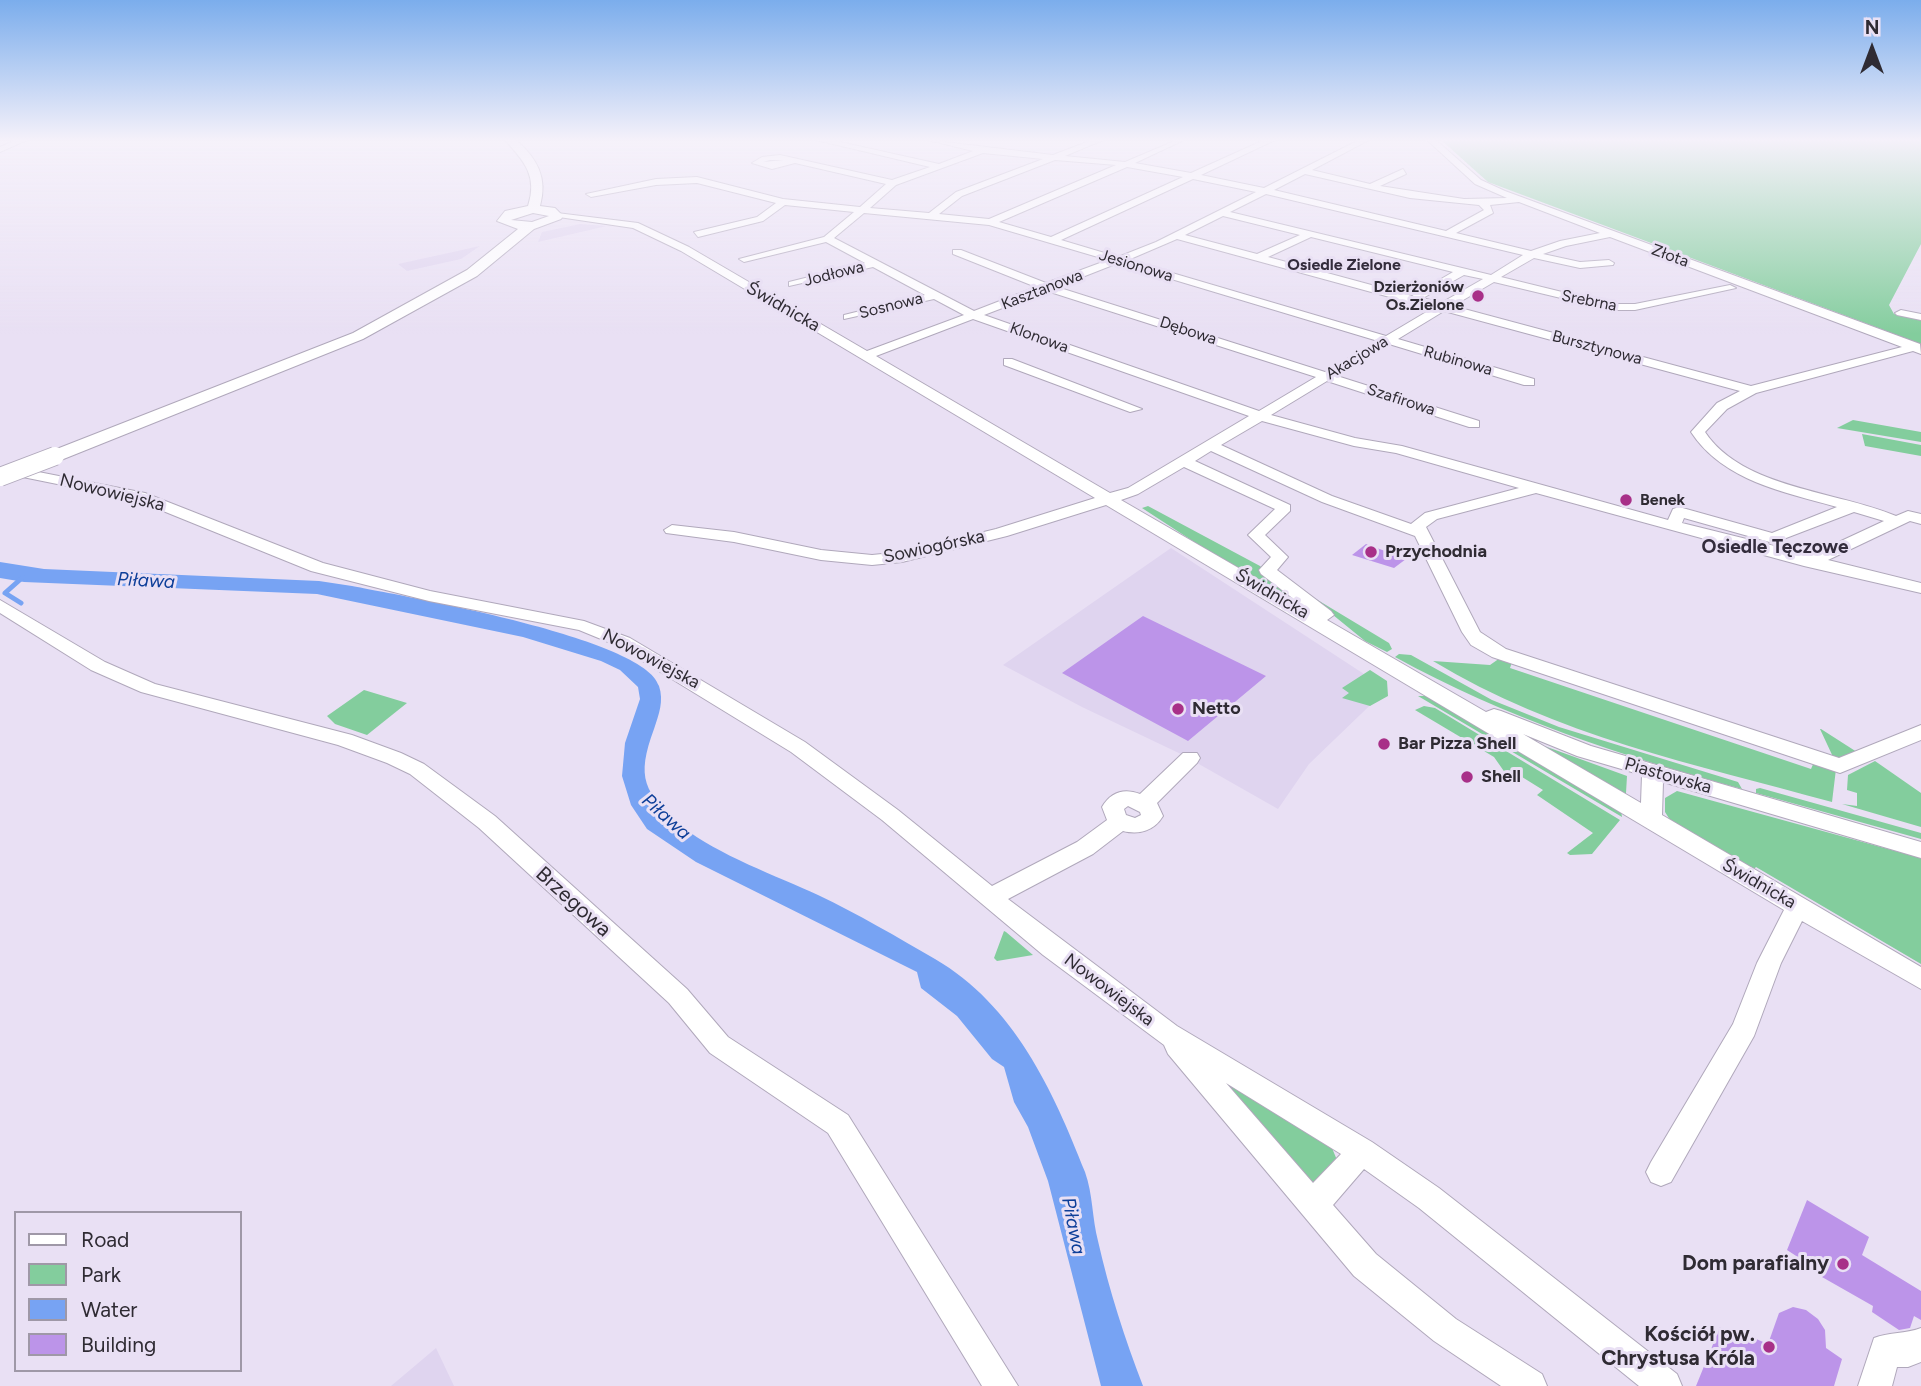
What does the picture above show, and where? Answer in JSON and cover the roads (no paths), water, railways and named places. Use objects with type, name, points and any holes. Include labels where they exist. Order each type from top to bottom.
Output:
[{"type":"main road","points":[[537,205],[537,209]]},
{"type":"main road","points":[[537,209],[551,211],[555,217],[524,225],[505,223],[502,219],[516,212],[537,209]]},
{"type":"main road","points":[[0,477],[358,336],[454,285],[493,258],[524,225]]},
{"type":"street","points":[[698,234],[760,219],[779,205]]},
{"type":"street","name":"Jesionowa","points":[[813,205],[990,222],[1388,340]]},
{"type":"street","points":[[744,259],[827,239],[866,205]]},
{"type":"street","points":[[931,216],[945,205]]},
{"type":"street","points":[[990,222],[1031,205]]},
{"type":"street","points":[[1052,240],[1129,205]]},
{"type":"street","name":"Kasztanowa","points":[[866,356],[1119,261],[1239,205]]},
{"type":"street","points":[[1326,205],[1580,265],[1609,263]]},
{"type":"street","points":[[1449,233],[1490,211],[1484,205]]},
{"type":"street","name":"Złota","points":[[1532,205],[1918,348]]},
{"type":"street","name":"Srebrna","points":[[1223,213],[1611,307],[1635,307],[1730,288]]},
{"type":"street","name":"Świdnicka","points":[[555,217],[620,217],[661,236],[1921,979]]},
{"type":"street","points":[[1258,258],[1310,234]]},
{"type":"street","name":"Akacjowa","points":[[1110,500],[1133,491],[1533,254],[1564,243],[1611,234]]},
{"type":"street","name":"Bursztynowa","points":[[1177,236],[1752,390]]},
{"type":"street","name":"Klonowa","points":[[827,239],[975,316],[1260,416],[1354,442],[1397,449],[1673,526],[1912,587]]},
{"type":"street","name":"Dębowa","points":[[957,252],[1049,287],[1327,376]]},
{"type":"street","name":"Jodłowa","points":[[793,284],[874,264]]},
{"type":"street","points":[[1412,300],[1461,272]]},
{"type":"street","name":"Sosnowa","points":[[848,317],[933,296]]},
{"type":"street","points":[[1901,313],[1921,317]]},
{"type":"street","name":"Rubinowa","points":[[1388,340],[1529,382]]},
{"type":"street","points":[[1898,522],[1868,509],[1852,508],[1735,468],[1701,439],[1698,432],[1701,425],[1722,406],[1752,390],[1918,348]]},
{"type":"street","points":[[1008,362],[1135,409]]},
{"type":"street","points":[[1065,382],[1106,363]]},
{"type":"street","name":"Szafirowa","points":[[1327,376],[1474,424]]},
{"type":"street","points":[[1210,446],[1327,499],[1421,533]]},
{"type":"street","points":[[1184,461],[1285,508]]},
{"type":"street","name":"Nowowiejska","points":[[0,469],[140,496],[317,568],[429,596],[584,626],[617,639],[701,686],[798,747],[890,815],[990,898],[1168,1034],[1362,1151],[1429,1198],[1652,1381]]},
{"type":"street","points":[[1534,488],[1431,516],[1419,526],[1477,641],[1499,653],[1840,766],[1921,732]]},
{"type":"street","points":[[1327,499],[1285,508],[1256,535],[1280,556],[1267,570],[1294,589],[1360,646]]},
{"type":"street","name":"Sowiogórska","points":[[673,530],[734,537],[821,555],[872,560],[901,557],[1001,533],[1110,500]]},
{"type":"street","points":[[1673,526],[1679,512],[1773,538],[1852,508]]},
{"type":"street","points":[[1810,562],[1908,516],[1921,519]]},
{"type":"street","points":[[1921,573],[1904,580],[1912,587],[1921,603]]},
{"type":"street","name":"Brzegowa","points":[[0,605],[98,666],[148,688],[345,740],[394,758],[417,769],[487,822],[678,996],[719,1045],[838,1124],[1001,1386]]},
{"type":"street","name":"Piastowska","points":[[1429,687],[1584,751],[1919,848]]},
{"type":"street","points":[[990,898],[1085,848],[1120,821],[1133,826],[1148,821],[1152,812],[1145,803],[1190,758]]},
{"type":"street","points":[[1651,821],[1653,772]]},
{"type":"street","points":[[1661,1172],[1745,1028],[1769,963],[1798,906]]},
{"type":"street","name":"Nowowiejska","points":[[1168,1034],[1312,1206],[1375,1273],[1445,1330],[1530,1386]]},
{"type":"street","points":[[1312,1206],[1362,1151]]},
{"type":"street","points":[[1875,1386],[1886,1350],[1908,1351],[1921,1345]]},
{"type":"water","name":"Piława","points":[[0,562],[44,569],[319,581],[352,586],[468,609],[570,636],[613,652],[644,668],[659,686],[661,697],[645,760],[645,772],[652,794],[670,815],[683,827],[713,846],[833,902],[935,959],[963,978],[987,1000],[1028,1052],[1059,1111],[1085,1172],[1107,1278],[1143,1386],[1101,1386],[1048,1181],[1028,1127],[1014,1102],[1004,1067],[992,1059],[957,1016],[921,988],[917,972],[696,862],[647,829],[631,805],[622,776],[625,743],[640,699],[638,687],[620,670],[601,661],[523,637],[317,594],[24,582],[0,578]]},
{"type":"waterway","points":[[21,603],[5,593],[23,577]]},
{"type":"place","name":"Dzierżoniów Os.Zielone","points":[[1478,296]]},
{"type":"place","name":"Benek","points":[[1626,500]]},
{"type":"place","name":"Przychodnia","points":[[1371,552]]},
{"type":"place","name":"Netto","points":[[1178,709]]},
{"type":"place","name":"Bar Pizza Shell","points":[[1384,744]]},
{"type":"place","name":"Shell","points":[[1467,777]]},
{"type":"place","name":"Dom parafialny","points":[[1843,1264]]},
{"type":"place","name":"Kościół pw. Chrystusa Króla","points":[[1769,1347]]},
{"type":"district","name":"Osiedle Zielone","points":[[1344,265]]},
{"type":"district","name":"Osiedle Tęczowe","points":[[1775,547]]}]
